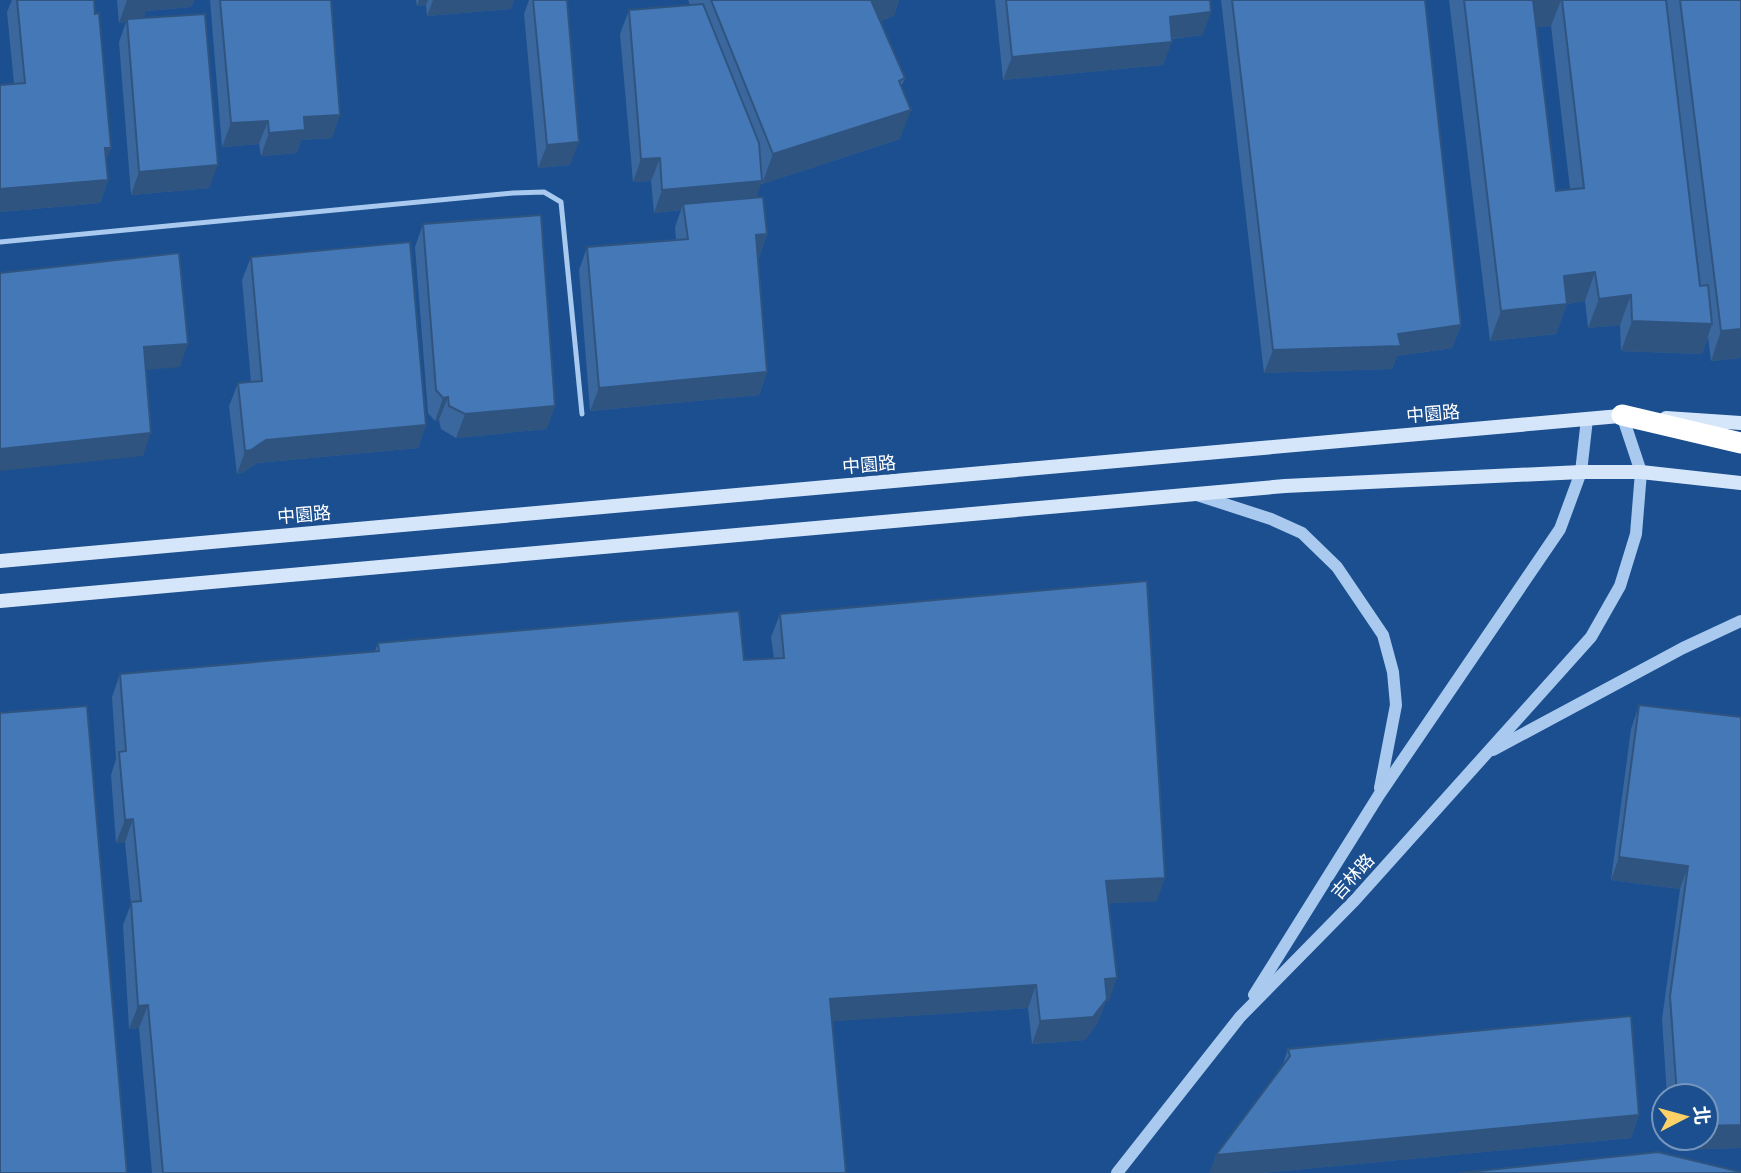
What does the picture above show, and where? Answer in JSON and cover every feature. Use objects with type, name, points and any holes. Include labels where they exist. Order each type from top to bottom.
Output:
[{"type":"highway","points":[[1622,415],[1741,443]]},
{"type":"main road","name":"中園路","points":[[0,561],[1622,415],[1741,423]]},
{"type":"main road","points":[[0,601],[1285,486],[1581,472],[1641,472],[1741,483]]},
{"type":"street","points":[[1622,415],[1641,472]]},
{"type":"street","name":"吉林路","points":[[1117,1173],[1240,1017],[1379,795],[1560,529],[1581,472],[1587,419]]},
{"type":"street","name":"吉林路","points":[[1240,1017],[1355,900],[1591,637],[1620,586],[1636,534],[1641,472]]},
{"type":"street","points":[[1195,494],[1271,519],[1301,534],[1336,567],[1383,635],[1393,673],[1396,705],[1379,795]]},
{"type":"street","points":[[1484,755],[1683,648],[1741,621]]},
{"type":"lane","points":[[0,242],[499,194],[544,192],[561,202],[582,414]]},
{"type":"building","points":[[17,0],[94,0],[95,14],[99,13],[111,148],[105,148],[108,180],[0,189],[0,85],[25,83]]},
{"type":"building","points":[[220,0],[331,0],[340,115],[304,117],[305,130],[269,133],[268,121],[231,123]]},
{"type":"building","points":[[533,0],[567,0],[579,142],[547,145]]},
{"type":"building","points":[[711,0],[871,0],[905,78],[899,81],[911,110],[773,154]]},
{"type":"building","points":[[1006,0],[1210,0],[1211,12],[1170,17],[1172,42],[1012,57]]},
{"type":"building","points":[[1232,0],[1425,0],[1461,325],[1398,334],[1401,346],[1273,350]]},
{"type":"building","points":[[1464,0],[1533,0],[1556,191],[1584,188],[1562,0],[1666,0],[1700,286],[1708,285],[1712,324],[1632,321],[1631,295],[1599,299],[1595,272],[1564,276],[1567,304],[1501,311]]},
{"type":"building","points":[[1680,0],[1741,0],[1741,329],[1721,331]]},
{"type":"building","points":[[703,4],[759,143],[762,181],[662,190],[660,158],[641,159],[629,10]]},
{"type":"building","points":[[205,14],[218,165],[139,172],[127,19]]},
{"type":"building","points":[[763,197],[767,234],[756,235],[767,372],[599,388],[587,247],[688,239],[683,204]]},
{"type":"building","points":[[541,215],[555,406],[465,414],[449,406],[448,397],[443,398],[436,390],[423,224]]},
{"type":"building","points":[[410,242],[426,425],[266,440],[245,451],[238,383],[262,381],[251,257]]},
{"type":"building","points":[[179,253],[188,344],[144,347],[151,433],[0,449],[0,273]]},
{"type":"building","points":[[1147,581],[1165,878],[1106,881],[1117,978],[1105,979],[1107,999],[1093,1017],[1040,1021],[1036,985],[830,999],[846,1173],[163,1173],[148,1005],[138,1006],[131,902],[141,901],[133,819],[125,820],[119,752],[126,751],[120,674],[379,651],[378,643],[739,611],[744,660],[784,658],[780,614]]},
{"type":"building","points":[[1639,705],[1741,717],[1741,1125],[1720,1126],[1720,1082],[1676,1082],[1670,996],[1688,866],[1619,857]]},
{"type":"building","points":[[87,706],[127,1173],[0,1173],[0,713]]},
{"type":"building","points":[[1631,1016],[1639,1115],[1216,1155],[1290,1056],[1288,1049]]},
{"type":"building","points":[[1658,1152],[1741,1172],[1741,1173],[1459,1173]]}]
